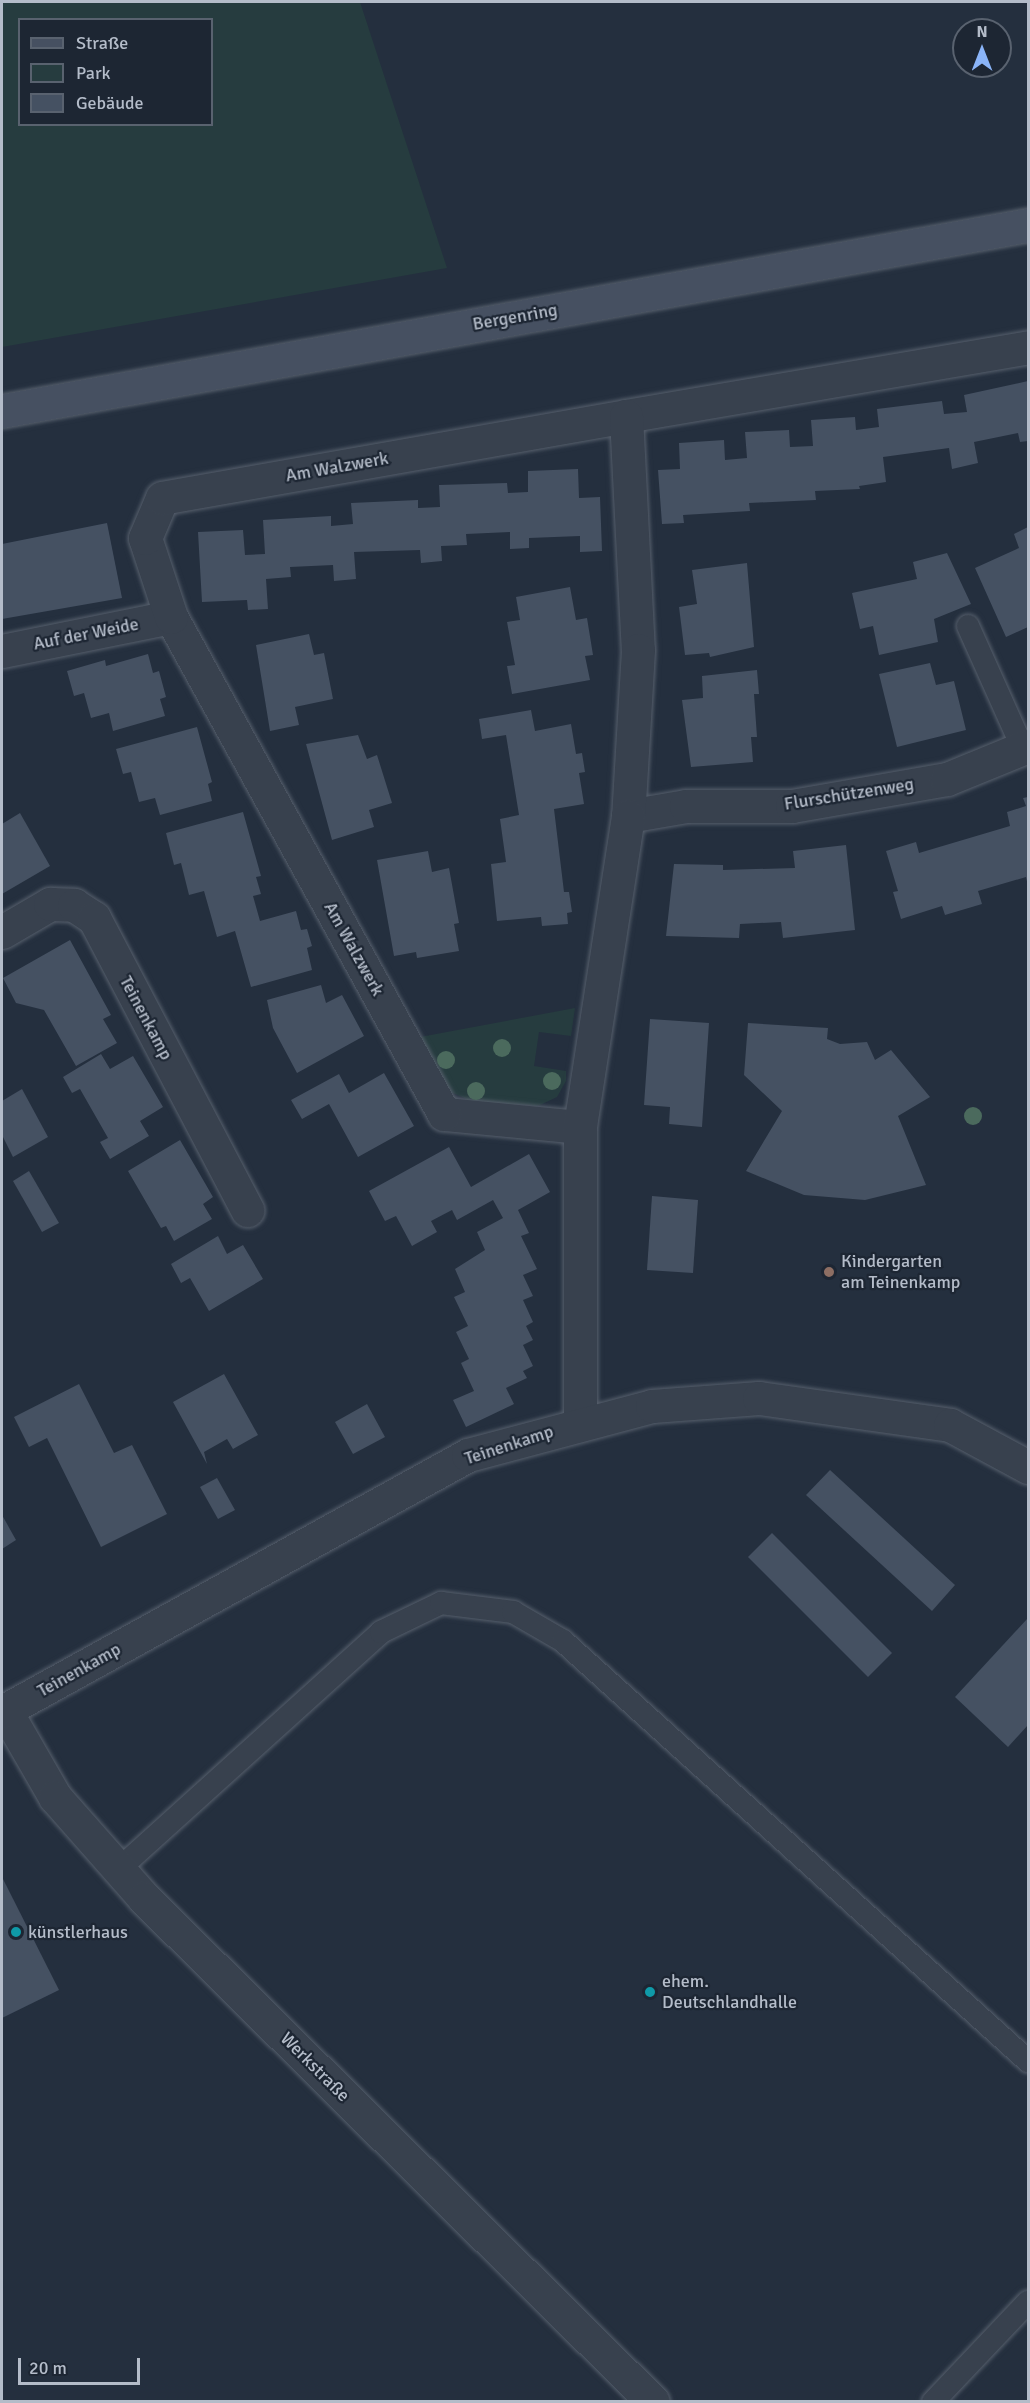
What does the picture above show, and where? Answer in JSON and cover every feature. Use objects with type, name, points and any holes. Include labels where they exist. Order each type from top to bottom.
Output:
[{"type":"main road","name":"Bergenring","points":[[2,411],[1029,225]]},
{"type":"street","points":[[580,1423],[580,1127],[628,816],[638,650],[626,416],[1029,347]]},
{"type":"street","name":"Am Walzwerk","points":[[580,1127],[444,1113],[171,617],[145,538],[162,498],[626,416]]},
{"type":"street","name":"Auf der Weide","points":[[2,651],[171,617]]},
{"type":"street","name":"Flurschützenweg","points":[[628,816],[686,806],[792,806],[947,779],[1026,748]]},
{"type":"street","name":"Teinenkamp","points":[[2,932],[50,904],[74,904],[93,918],[247,1210]]},
{"type":"street","name":"Teinenkamp","points":[[3,1711],[468,1455],[580,1423],[652,1406],[759,1398],[950,1425],[1029,1467]]},
{"type":"street","name":"Werkstraße","points":[[3,1711],[55,1797],[119,1869],[653,2402]]},
{"type":"lane","points":[[968,626],[1026,748]]},
{"type":"lane","points":[[119,1869],[381,1632],[441,1603],[513,1612],[563,1641],[1029,2061]]},
{"type":"lane","points":[[933,2402],[1029,2302]]},
{"type":"green space","points":[[2,2],[360,2],[447,268],[2,347]]},
{"type":"green space","points":[[575,1008],[571,1036],[539,1032],[534,1066],[566,1071],[566,1081],[557,1097],[538,1106],[471,1101],[451,1092],[420,1037]]},
{"type":"building","points":[[1028,381],[1028,441],[1020,442],[1018,433],[974,442],[978,463],[952,469],[949,448],[883,457],[886,482],[859,486],[860,489],[815,491],[816,500],[749,503],[750,511],[683,515],[684,523],[662,524],[658,470],[680,469],[679,443],[724,440],[725,460],[747,458],[745,432],[789,430],[790,447],[813,446],[811,420],[855,417],[856,430],[879,427],[877,409],[942,401],[944,414],[967,412],[964,395]]},
{"type":"building","points":[[578,469],[579,498],[600,497],[602,551],[580,552],[580,536],[529,538],[529,548],[510,549],[510,532],[466,534],[467,545],[441,546],[442,561],[421,563],[420,550],[354,552],[356,579],[334,581],[333,565],[290,567],[291,577],[266,579],[268,609],[248,610],[247,600],[202,602],[198,532],[243,530],[245,555],[265,554],[263,520],[331,516],[331,526],[353,524],[351,503],[418,500],[418,508],[440,507],[439,485],[507,483],[508,493],[528,492],[528,471]]},
{"type":"building","points":[[107,523],[122,598],[2,619],[2,544]]},
{"type":"building","points":[[1028,527],[1028,627],[1006,637],[975,568],[1019,548],[1014,534]]},
{"type":"building","points":[[947,553],[971,604],[934,619],[938,642],[879,655],[873,626],[860,629],[852,593],[917,579],[913,562]]},
{"type":"building","points":[[747,563],[754,647],[710,657],[709,653],[685,655],[679,607],[697,604],[692,570]]},
{"type":"building","points":[[570,587],[576,620],[587,618],[593,655],[585,656],[590,680],[512,694],[507,666],[515,665],[507,622],[520,620],[516,597]]},
{"type":"building","points":[[309,634],[314,655],[324,653],[333,699],[295,707],[299,725],[270,731],[256,645]]},
{"type":"building","points":[[148,654],[153,673],[159,671],[166,697],[160,699],[165,716],[113,731],[109,713],[91,718],[84,693],[74,696],[67,671],[105,660],[106,666]]},
{"type":"building","points":[[930,663],[936,685],[954,681],[966,730],[897,747],[879,674]]},
{"type":"building","points":[[757,670],[759,694],[754,694],[757,737],[751,737],[753,762],[691,767],[682,700],[703,698],[702,676]]},
{"type":"building","points":[[531,710],[535,731],[571,724],[576,754],[582,753],[585,772],[579,773],[584,804],[554,809],[564,892],[569,892],[572,912],[567,913],[568,924],[542,926],[541,917],[497,921],[491,864],[506,862],[500,819],[519,815],[506,735],[482,739],[479,719]]},
{"type":"building","points":[[197,727],[212,782],[208,784],[212,801],[160,815],[155,798],[139,802],[131,772],[123,774],[116,749]]},
{"type":"building","points":[[358,735],[367,759],[377,755],[392,803],[369,810],[374,827],[332,840],[306,744]]},
{"type":"building","points":[[1028,797],[1028,886],[1026,877],[978,891],[982,904],[945,915],[942,906],[901,919],[893,892],[898,891],[886,851],[916,842],[919,853],[1010,826],[1007,812],[1026,806],[1023,798]]},
{"type":"building","points":[[243,812],[261,876],[256,877],[261,894],[253,896],[260,921],[296,911],[301,930],[307,929],[312,946],[307,948],[312,970],[251,987],[235,931],[217,937],[204,891],[189,895],[181,863],[174,865],[166,833]]},
{"type":"building","points":[[20,813],[50,866],[2,894],[2,824]]},
{"type":"building","points":[[846,845],[855,930],[783,938],[781,922],[740,924],[739,938],[666,936],[674,864],[723,865],[723,870],[795,868],[793,851]]},
{"type":"building","points":[[428,851],[432,872],[449,868],[459,923],[454,924],[459,951],[417,958],[416,952],[394,956],[377,860]]},
{"type":"building","points":[[70,940],[111,1015],[103,1019],[117,1043],[76,1066],[44,1010],[16,1003],[3,978]]},
{"type":"building","points":[[321,985],[326,1003],[342,995],[364,1036],[297,1073],[273,1028],[267,1000]]},
{"type":"building","points":[[650,1019],[709,1023],[702,1127],[669,1124],[670,1107],[644,1105]]},
{"type":"building","points":[[748,1023],[828,1028],[827,1039],[840,1044],[867,1042],[875,1060],[891,1050],[930,1097],[898,1116],[926,1185],[865,1200],[804,1195],[746,1171],[782,1111],[744,1075]]},
{"type":"building","points":[[101,1054],[110,1069],[133,1056],[163,1107],[140,1121],[149,1136],[110,1159],[100,1142],[108,1138],[80,1089],[72,1093],[63,1077]]},
{"type":"building","points":[[384,1073],[414,1126],[358,1157],[329,1104],[302,1119],[291,1100],[339,1074],[349,1093]]},
{"type":"building","points":[[22,1089],[48,1137],[13,1157],[2,1135],[2,1101]]},
{"type":"building","points":[[180,1140],[213,1197],[203,1204],[212,1219],[174,1241],[166,1226],[161,1228],[128,1171]]},
{"type":"building","points":[[449,1147],[471,1187],[529,1154],[550,1192],[518,1210],[529,1233],[521,1236],[537,1269],[523,1275],[533,1296],[523,1300],[533,1322],[526,1326],[533,1340],[523,1345],[533,1366],[523,1371],[527,1378],[506,1388],[514,1404],[466,1427],[453,1400],[474,1391],[461,1363],[469,1359],[456,1332],[468,1326],[454,1297],[465,1292],[455,1269],[485,1250],[477,1232],[503,1218],[493,1200],[457,1220],[452,1210],[431,1221],[437,1232],[412,1246],[396,1216],[385,1221],[369,1191]]},
{"type":"building","points":[[29,1171],[59,1223],[42,1232],[13,1181]]},
{"type":"building","points":[[652,1196],[698,1200],[693,1273],[647,1270]]},
{"type":"building","points":[[218,1236],[227,1254],[243,1245],[263,1279],[209,1311],[190,1278],[181,1283],[171,1264]]},
{"type":"building","points":[[224,1374],[258,1435],[233,1449],[227,1439],[204,1452],[207,1464],[173,1402]]},
{"type":"building","points":[[79,1384],[114,1453],[132,1445],[167,1514],[101,1547],[47,1438],[29,1447],[14,1417]]},
{"type":"building","points":[[367,1404],[385,1437],[353,1454],[335,1422]]},
{"type":"building","points":[[830,1470],[955,1585],[932,1611],[806,1495]]},
{"type":"building","points":[[217,1478],[235,1510],[218,1519],[200,1487]]},
{"type":"building","points":[[2,1515],[16,1540],[2,1549]]},
{"type":"building","points":[[772,1533],[892,1653],[868,1677],[748,1557]]},
{"type":"building","points":[[1028,1618],[1028,1725],[1008,1747],[955,1697]]},
{"type":"building","name":"künstlerhaus","points":[[2,1877],[59,1990],[2,2018]]},
{"type":"place","name":"Kindergarten am Teinenkamp","points":[[829,1272]]},
{"type":"place","name":"künstlerhaus","points":[[16,1932]]},
{"type":"place","name":"ehem. Deutschlandhalle","points":[[650,1992]]}]
